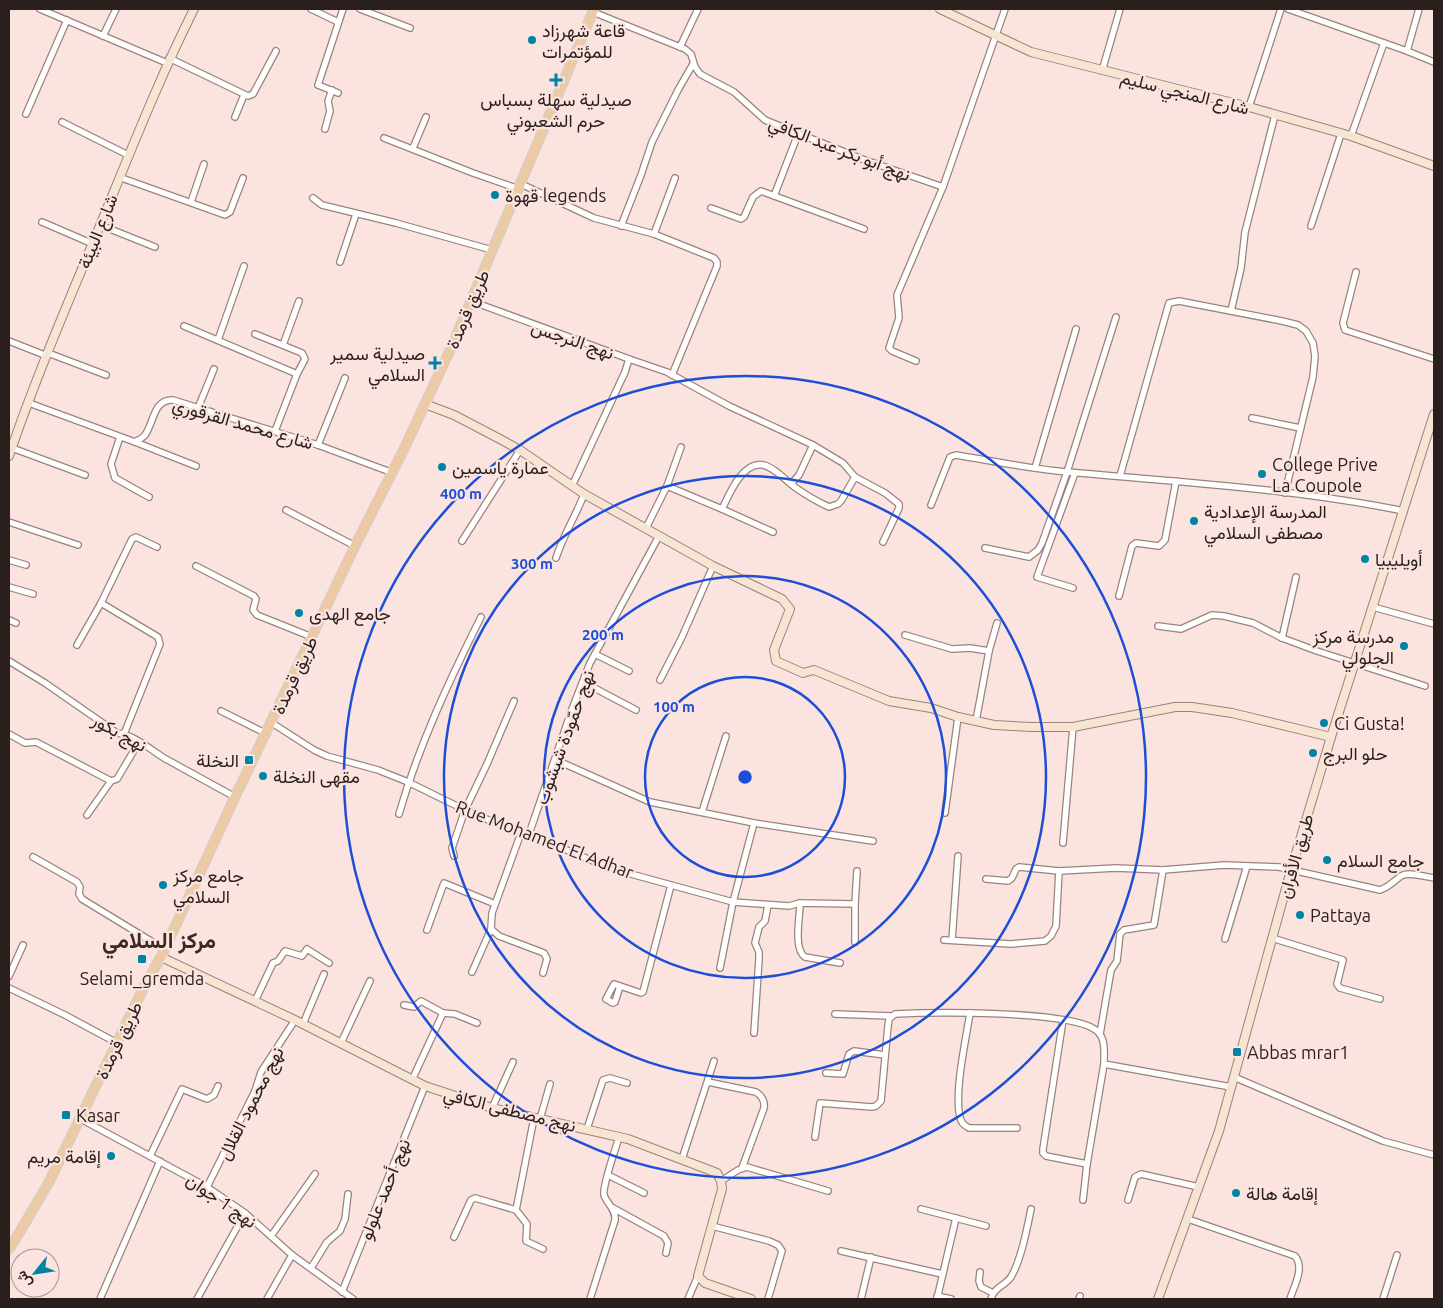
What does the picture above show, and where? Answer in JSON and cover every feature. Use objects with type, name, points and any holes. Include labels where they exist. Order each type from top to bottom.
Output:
[{"type":"main road","name":"طريق قرمدة","points":[[9,1249],[48,1182],[162,953],[235,796],[267,734],[355,546],[425,404],[471,301],[594,10]]},
{"type":"street","points":[[44,9],[103,36],[168,60],[248,96],[253,94],[276,51]]},
{"type":"street","points":[[103,36],[116,9]]},
{"type":"street","name":"شارع البيئة","points":[[9,456],[47,354],[119,176],[168,60],[194,9]]},
{"type":"street","points":[[311,9],[338,22]]},
{"type":"street","points":[[338,93],[318,85],[343,9]]},
{"type":"street","points":[[360,9],[410,28]]},
{"type":"street","points":[[594,10],[680,47],[698,9]]},
{"type":"street","name":"شارع المنجي سليم","points":[[940,9],[1031,52],[1249,107],[1351,136],[1434,166]]},
{"type":"street","points":[[916,361],[889,348],[899,318],[897,296],[943,187],[1005,9]]},
{"type":"street","points":[[1102,71],[1120,9]]},
{"type":"street","points":[[1249,107],[1281,9]]},
{"type":"street","points":[[1288,9],[1434,62]]},
{"type":"street","points":[[1408,51],[1419,9]]},
{"type":"street","points":[[26,114],[67,20]]},
{"type":"street","points":[[1351,136],[1384,43]]},
{"type":"street","name":"نهج أبو بكر عبد الكافي","points":[[680,47],[690,54],[693,64],[700,74],[734,92],[760,117],[871,162],[943,187]]},
{"type":"street","points":[[621,226],[652,142],[693,64]]},
{"type":"street","points":[[325,129],[330,111],[328,101],[332,90]]},
{"type":"street","points":[[235,117],[244,95]]},
{"type":"street","points":[[1230,311],[1241,268],[1245,232],[1275,115]]},
{"type":"street","points":[[413,148],[426,117]]},
{"type":"street","points":[[62,122],[128,155]]},
{"type":"street","points":[[774,196],[798,134]]},
{"type":"street","points":[[1311,226],[1341,134]]},
{"type":"street","points":[[384,138],[473,172],[520,186],[594,218],[654,234],[714,258],[717,266],[672,375]]},
{"type":"street","points":[[191,202],[204,164]]},
{"type":"street","points":[[119,176],[225,215],[230,212],[243,178]]},
{"type":"street","points":[[654,234],[675,178]]},
{"type":"street","points":[[711,208],[741,219],[744,217],[756,194],[761,191],[864,228]]},
{"type":"street","points":[[313,198],[322,205],[396,223],[492,250]]},
{"type":"street","points":[[340,262],[356,214]]},
{"type":"street","points":[[42,222],[93,244]]},
{"type":"street","points":[[100,225],[155,247]]},
{"type":"street","points":[[218,340],[244,266]]},
{"type":"street","points":[[1356,272],[1343,323],[1345,330],[1434,359]]},
{"type":"street","points":[[1120,476],[1169,303],[1179,300],[1298,325],[1306,331],[1313,343],[1315,356],[1313,376],[1285,493]]},
{"type":"street","points":[[283,345],[299,301]]},
{"type":"street","name":"نهج النرجس","points":[[471,301],[629,358],[622,378],[572,486]]},
{"type":"street","points":[[985,548],[1029,557],[1034,554],[1042,543],[1067,472],[1116,317]]},
{"type":"street","points":[[184,326],[297,374]]},
{"type":"street","points":[[1035,468],[1076,330]]},
{"type":"street","points":[[255,334],[302,353],[305,359],[297,374],[275,431]]},
{"type":"street","points":[[9,341],[106,375]]},
{"type":"street","points":[[629,358],[672,375],[729,406],[813,445],[843,463],[855,477],[885,493],[899,504],[899,508],[883,542]]},
{"type":"street","points":[[198,408],[214,370]]},
{"type":"street","points":[[318,445],[345,378]]},
{"type":"street","name":"شارع محمد القرقوري","points":[[135,442],[145,436],[158,406],[162,402],[173,400],[318,445],[392,473]]},
{"type":"street","points":[[29,403],[196,466]]},
{"type":"street","points":[[425,404],[454,415],[520,450],[584,494],[713,566],[778,596],[789,606],[789,613],[774,650],[774,658],[779,664],[803,673],[814,670],[889,701],[930,708],[958,717],[994,725],[1031,728],[1073,727],[1183,706],[1232,713],[1331,736]]},
{"type":"street","name":"طريق الأفران","points":[[1158,1299],[1219,1131],[1291,870],[1331,736],[1434,414]]},
{"type":"street","points":[[1252,418],[1300,428]]},
{"type":"street","points":[[120,437],[111,464],[114,478],[149,497]]},
{"type":"street","points":[[791,484],[799,475],[813,445]]},
{"type":"street","points":[[646,528],[667,486],[681,447]]},
{"type":"street","points":[[12,448],[85,475]]},
{"type":"street","points":[[462,541],[520,450]]},
{"type":"street","points":[[931,505],[950,457],[956,455],[1075,473],[1120,476],[1360,502],[1404,511]]},
{"type":"street","points":[[722,509],[740,477],[758,465],[774,469],[791,484],[824,504],[832,506],[841,501],[855,477]]},
{"type":"street","points":[[1073,588],[1037,577],[1075,473]]},
{"type":"street","points":[[1119,596],[1132,546],[1136,543],[1159,546],[1165,540],[1176,482]]},
{"type":"street","points":[[667,486],[773,532]]},
{"type":"street","points":[[556,558],[560,543],[579,508],[584,494]]},
{"type":"street","points":[[286,510],[355,546]]},
{"type":"street","points":[[9,522],[78,545]]},
{"type":"street","name":"نهج حمّودة شبشوب","points":[[529,834],[572,709],[595,654],[659,536]]},
{"type":"street","points":[[77,645],[134,538],[136,537],[157,547]]},
{"type":"street","points":[[9,560],[26,565]]},
{"type":"street","points":[[196,566],[252,594],[256,598],[253,610],[257,615],[312,637]]},
{"type":"street","points":[[660,680],[682,637],[713,566]]},
{"type":"street","points":[[1282,638],[1296,577]]},
{"type":"street","points":[[9,587],[33,594]]},
{"type":"street","points":[[101,603],[158,637],[160,644],[124,734]]},
{"type":"street","points":[[1373,607],[1434,624]]},
{"type":"street","points":[[1158,626],[1181,630],[1212,615],[1224,616],[1253,623],[1282,638],[1354,664],[1425,686]]},
{"type":"street","points":[[399,814],[408,782],[442,697],[481,617]]},
{"type":"street","points":[[9,620],[16,624]]},
{"type":"street","points":[[976,721],[989,651],[997,622]]},
{"type":"street","points":[[905,635],[952,649],[970,648],[989,651]]},
{"type":"street","points":[[595,654],[629,671]]},
{"type":"street","name":"نهج بكور","points":[[9,661],[45,683],[108,728],[139,742],[203,780],[235,796]]},
{"type":"street","points":[[583,682],[636,710]]},
{"type":"street","points":[[454,856],[452,848],[465,810],[514,701]]},
{"type":"street","points":[[221,711],[267,734]]},
{"type":"street","points":[[945,813],[958,717]]},
{"type":"street","name":"Rue Mohamed El Adhar","points":[[272,723],[314,750],[327,756],[378,770],[408,782],[465,810],[606,866],[733,902],[789,906],[800,903],[855,904]]},
{"type":"street","points":[[1063,843],[1073,727]]},
{"type":"street","points":[[9,734],[24,743],[36,742],[111,781]]},
{"type":"street","points":[[702,812],[726,736]]},
{"type":"street","points":[[87,815],[111,781],[117,779],[139,742]]},
{"type":"street","points":[[556,760],[650,802],[754,823],[873,842]]},
{"type":"street","points":[[720,968],[733,902],[754,823]]},
{"type":"street","points":[[472,972],[491,929],[492,913],[521,833]]},
{"type":"street","points":[[952,940],[958,856]]},
{"type":"street","points":[[34,857],[77,882],[82,899],[162,953]]},
{"type":"street","points":[[986,879],[1008,881],[1012,878],[1016,868],[1019,867],[1059,871],[1116,868],[1163,870],[1224,865],[1279,867],[1380,890],[1387,888],[1403,874],[1434,878]]},
{"type":"street","points":[[1225,939],[1247,866]]},
{"type":"street","points":[[1100,1034],[1111,970],[1118,958],[1120,934],[1124,930],[1154,925],[1163,870]]},
{"type":"street","points":[[855,942],[857,871]]},
{"type":"street","points":[[944,940],[1011,944],[1045,941],[1051,936],[1056,926],[1059,871]]},
{"type":"street","points":[[428,930],[444,883],[495,904]]},
{"type":"street","points":[[620,986],[641,993],[644,992],[671,885]]},
{"type":"street","points":[[800,903],[798,946],[800,954],[805,958],[840,963]]},
{"type":"street","points":[[754,1033],[759,959],[759,952],[755,943],[759,927],[765,921],[768,905]]},
{"type":"street","points":[[491,929],[499,936],[544,953],[547,959],[543,973]]},
{"type":"street","points":[[1272,938],[1343,960],[1337,984],[1340,988],[1380,999]]},
{"type":"street","points":[[9,976],[23,944]]},
{"type":"street","points":[[255,1001],[273,964],[278,961],[285,951],[302,956],[306,949],[329,963]]},
{"type":"street","name":"نهج مصطفى الكافي","points":[[162,953],[424,1086],[492,1108],[619,1137],[717,1174],[721,1181]]},
{"type":"street","points":[[303,1024],[324,974]]},
{"type":"street","points":[[341,1043],[370,982]]},
{"type":"street","points":[[9,988],[117,1043]]},
{"type":"street","points":[[404,1005],[414,1007],[421,1001],[443,1013],[455,1014],[477,1023]]},
{"type":"street","points":[[412,1080],[443,1013]]},
{"type":"street","points":[[836,1014],[891,1016],[906,1013],[970,1013],[1021,1015],[1063,1020],[1091,1026],[1100,1034],[1104,1044],[1104,1064],[1082,1200]]},
{"type":"street","points":[[970,1013],[960,1085],[960,1117],[963,1124],[969,1128],[1017,1128]]},
{"type":"street","points":[[815,1137],[820,1103],[872,1107],[881,1101],[888,1026],[891,1016]]},
{"type":"street","name":"نهج محمود القلال","points":[[208,1187],[255,1091],[261,1072],[294,1020]]},
{"type":"street","points":[[1063,1020],[1043,1153],[1046,1156],[1087,1164]]},
{"type":"street","points":[[826,1073],[843,1074],[849,1054],[854,1051],[886,1055]]},
{"type":"street","points":[[682,1160],[714,1061]]},
{"type":"street","points":[[492,1108],[513,1062]]},
{"type":"street","points":[[1104,1064],[1231,1087]]},
{"type":"street","points":[[1234,1077],[1376,1138],[1410,1150],[1434,1155]]},
{"type":"street","points":[[588,1129],[603,1080],[610,1078],[627,1083]]},
{"type":"street","points":[[708,1082],[756,1092],[764,1100],[764,1108],[742,1168]]},
{"type":"street","points":[[516,1210],[537,1118],[550,1084]]},
{"type":"street","points":[[150,1156],[182,1089],[207,1099],[214,1095],[218,1086]]},
{"type":"street","name":"نهج أحمد علولو","points":[[344,1295],[420,1102],[424,1086]]},
{"type":"street","name":"نهج 1 جوان","points":[[79,1118],[208,1187],[245,1213],[292,1255],[344,1295],[353,1299]]},
{"type":"street","points":[[590,1299],[615,1220],[615,1216],[604,1194],[619,1137]]},
{"type":"street","points":[[100,1299],[160,1161]]},
{"type":"street","points":[[688,1299],[698,1276],[712,1226],[722,1189],[721,1181],[742,1168],[751,1167],[828,1191]]},
{"type":"street","points":[[271,1236],[315,1174]]},
{"type":"street","points":[[608,1174],[644,1193]]},
{"type":"street","points":[[1128,1200],[1135,1177],[1142,1174],[1199,1187]]},
{"type":"street","points":[[311,1268],[327,1242],[340,1231],[345,1219],[348,1194]]},
{"type":"street","points":[[454,1237],[471,1200],[475,1198],[516,1210],[527,1224],[526,1241],[543,1249]]},
{"type":"street","points":[[611,1207],[664,1236],[668,1242],[666,1253]]},
{"type":"street","points":[[921,1209],[986,1226]]},
{"type":"street","points":[[980,1272],[979,1281],[981,1287],[992,1296],[1012,1274],[1025,1235],[1031,1209]]},
{"type":"street","points":[[197,1299],[245,1213]]},
{"type":"street","points":[[951,1299],[937,1298],[956,1218]]},
{"type":"street","points":[[1188,1219],[1296,1256],[1300,1269],[1290,1299]]},
{"type":"street","points":[[712,1226],[778,1245],[782,1251],[768,1299]]},
{"type":"street","points":[[841,1251],[942,1274]]},
{"type":"street","points":[[267,1299],[292,1255]]},
{"type":"street","points":[[1383,1299],[1397,1255]]},
{"type":"street","points":[[861,1299],[872,1257]]},
{"type":"street","points":[[698,1276],[705,1283],[750,1299]]},
{"type":"place","name":"قاعة شهرزاد للمؤتمرات","points":[[532,40]]},
{"type":"place","name":"صيدلية سهلة بسباس حرم الشعبوني","points":[[556,80]]},
{"type":"place","name":"قهوة legends","points":[[495,195]]},
{"type":"place","name":"صيدلية سمير السلامي","points":[[435,363]]},
{"type":"place","name":"عمارة ياسمين","points":[[442,467]]},
{"type":"place","name":"College Prive La Coupole","points":[[1262,474]]},
{"type":"place","name":"المدرسة الإعدادية مصطفى السلامي","points":[[1194,521]]},
{"type":"place","name":"أويليبيا","points":[[1365,559]]},
{"type":"place","name":"جامع الهدى","points":[[299,613]]},
{"type":"place","name":"مدرسة مركز الجلولي","points":[[1404,646]]},
{"type":"place","name":"Ci Gusta!","points":[[1324,723]]},
{"type":"place","name":"حلو البرج","points":[[1313,753]]},
{"type":"place","name":"النخلة","points":[[249,760]]},
{"type":"place","name":"مقهى النخلة","points":[[263,776]]},
{"type":"place","name":"جامع السلام","points":[[1327,860]]},
{"type":"place","name":"جامع مركز السلامي","points":[[163,885]]},
{"type":"place","name":"Pattaya","points":[[1300,915]]},
{"type":"place","name":"Selami_gremda","points":[[142,959]]},
{"type":"place","name":"Abbas mrar1","points":[[1237,1052]]},
{"type":"place","name":"Kasar","points":[[66,1115]]},
{"type":"place","name":"إقامة مريم","points":[[111,1156]]},
{"type":"place","name":"إقامة هالة","points":[[1236,1193]]},
{"type":"district","name":"مركز السلامي","points":[[159,939]]}]
